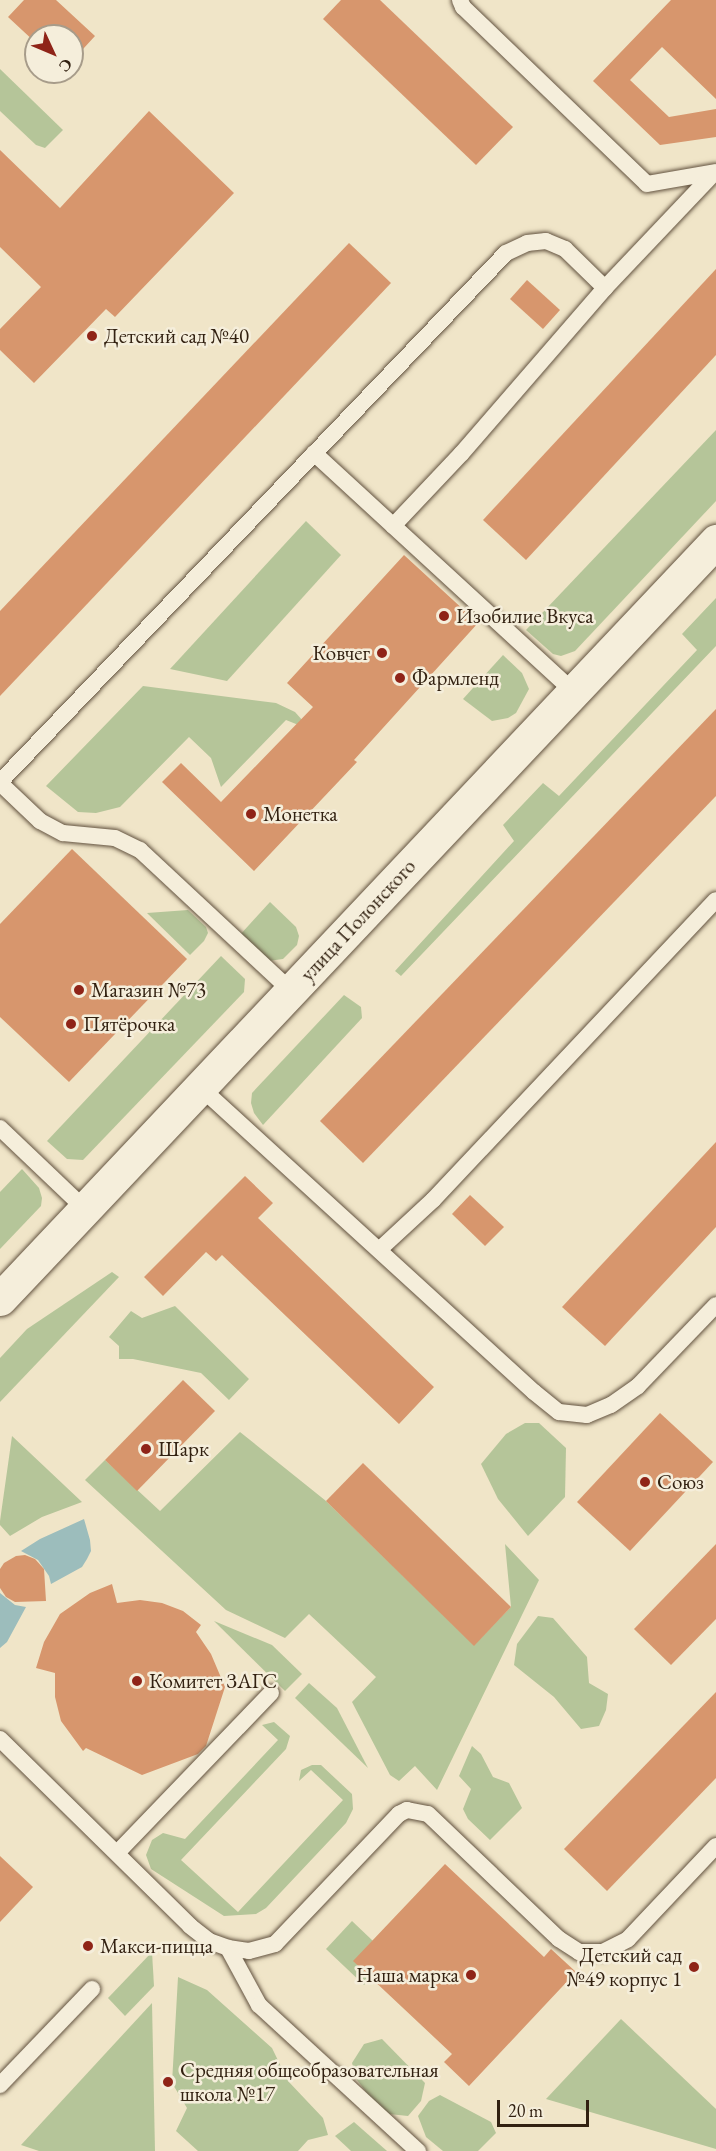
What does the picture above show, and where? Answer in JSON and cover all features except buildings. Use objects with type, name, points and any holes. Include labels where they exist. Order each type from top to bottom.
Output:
[{"type":"main road","name":"улица Полонского","points":[[0,1299],[716,541]]},
{"type":"lane","points":[[460,0],[463,7],[647,184],[715,172]]},
{"type":"lane","points":[[393,526],[462,453],[604,288],[715,172]]},
{"type":"lane","points":[[291,992],[140,850],[115,838],[63,833],[40,821],[0,783],[506,253],[527,243],[546,241],[565,249],[604,288]]},
{"type":"lane","points":[[314,453],[573,691]]},
{"type":"lane","points":[[380,1250],[433,1200],[716,900]]},
{"type":"lane","points":[[200,1087],[527,1386],[559,1412],[587,1415],[612,1405],[638,1386],[716,1305]]},
{"type":"lane","points":[[0,1128],[85,1209]]},
{"type":"lane","points":[[117,1853],[271,1693]]},
{"type":"lane","points":[[0,1739],[190,1926],[209,1941],[228,1948],[249,1951],[275,1944],[399,1814],[407,1810],[428,1814],[559,1940],[579,1952],[603,1952],[628,1939],[716,1846]]},
{"type":"lane","points":[[228,1948],[260,2005],[418,2151]]},
{"type":"lane","points":[[0,2085],[92,1989]]},
{"type":"green space","points":[[0,69],[63,130],[45,148],[36,145],[0,111]]},
{"type":"green space","points":[[716,430],[716,501],[575,651],[561,656],[553,654],[526,630]]},
{"type":"green space","points":[[306,521],[341,555],[227,681],[170,669]]},
{"type":"green space","points":[[716,598],[716,646],[401,976],[395,971],[514,841],[503,825],[543,783],[559,796],[697,650],[682,634]]},
{"type":"green space","points":[[503,655],[522,673],[529,689],[516,713],[508,718],[492,721],[463,699]]},
{"type":"green space","points":[[143,686],[276,703],[295,712],[311,730],[286,720],[221,787],[211,758],[189,737],[120,807],[96,813],[78,812],[46,786]]},
{"type":"green space","points":[[270,902],[296,927],[299,936],[297,945],[283,959],[268,961],[239,936]]},
{"type":"green space","points":[[188,910],[206,927],[208,933],[204,941],[190,955],[147,913]]},
{"type":"green space","points":[[221,956],[245,979],[244,992],[83,1160],[67,1159],[47,1141]]},
{"type":"green space","points":[[344,995],[361,1007],[362,1018],[263,1125],[254,1113],[251,1103],[252,1093]]},
{"type":"green space","points":[[22,1169],[39,1188],[42,1198],[41,1206],[0,1249],[0,1192]]},
{"type":"green space","points":[[112,1272],[119,1277],[0,1402],[0,1358],[27,1329]]},
{"type":"green space","points":[[175,1306],[249,1379],[229,1400],[201,1373],[133,1359],[119,1359],[119,1346],[109,1337],[131,1311],[142,1318]]},
{"type":"green space","points":[[525,1423],[539,1423],[566,1448],[565,1497],[528,1536],[498,1499],[481,1464],[506,1434]]},
{"type":"green space","points":[[240,1432],[326,1501],[474,1645],[511,1607],[505,1544],[539,1580],[437,1790],[415,1766],[399,1781],[390,1775],[352,1702],[376,1677],[309,1614],[285,1638],[226,1610],[85,1480],[105,1460],[160,1511]]},
{"type":"green space","points":[[12,1436],[82,1502],[42,1517],[10,1536],[0,1525],[0,1521]]},
{"type":"green space","points":[[538,1616],[553,1618],[587,1657],[589,1683],[608,1694],[606,1710],[599,1726],[581,1729],[554,1697],[514,1665],[517,1644]]},
{"type":"green space","points":[[214,1621],[272,1645],[302,1674],[285,1691]]},
{"type":"green space","points":[[309,1683],[337,1708],[368,1768],[295,1698]]},
{"type":"green space","points":[[274,1722],[290,1736],[286,1749],[181,1860],[238,1912],[343,1800],[311,1770],[299,1781],[301,1770],[312,1765],[321,1765],[352,1794],[353,1809],[346,1823],[266,1908],[256,1914],[224,1916],[151,1869],[146,1855],[152,1840],[163,1833],[185,1839],[278,1740],[262,1725]]},
{"type":"green space","points":[[472,1746],[481,1754],[493,1777],[509,1783],[522,1808],[490,1840],[468,1819],[463,1809],[471,1789],[459,1776]]},
{"type":"green space","points":[[352,1921],[373,1941],[371,1978],[364,1985],[326,1949]]},
{"type":"green space","points":[[152,1952],[154,1986],[125,2016],[108,1998]]},
{"type":"green space","points":[[178,1977],[207,1990],[272,2048],[288,2081],[323,2118],[328,2135],[308,2140],[298,2151],[198,2151],[176,2131],[187,2108],[172,2083]]},
{"type":"green space","points":[[152,2003],[155,2151],[39,2151],[21,2145]]},
{"type":"green space","points":[[621,2019],[716,2109],[716,2149],[546,2099]]},
{"type":"green space","points":[[382,2039],[425,2083],[421,2101],[408,2116],[389,2114],[373,2101],[357,2080],[352,2063],[364,2044]]},
{"type":"green space","points":[[440,2095],[491,2122],[496,2133],[478,2151],[443,2151],[426,2137],[418,2116],[429,2101]]},
{"type":"green space","points":[[354,2122],[387,2151],[351,2151],[335,2136]]},
{"type":"water","points":[[84,1519],[91,1551],[87,1559],[82,1567],[51,1584],[49,1576],[38,1560],[21,1551],[40,1539]]},
{"type":"water","points":[[0,1593],[15,1605],[26,1607],[7,1642],[0,1648]]},
{"type":"place","name":"Детский сад №40","points":[[92,336]]},
{"type":"place","name":"Изобилие Вкуса","points":[[444,616]]},
{"type":"place","name":"Ковчег","points":[[382,653]]},
{"type":"place","name":"Фармленд","points":[[400,678]]},
{"type":"place","name":"Монетка","points":[[251,814]]},
{"type":"place","name":"Магазин №73","points":[[79,990]]},
{"type":"place","name":"Пятёрочка","points":[[71,1024]]},
{"type":"place","name":"Шарк","points":[[146,1449]]},
{"type":"place","name":"Союз","points":[[645,1482]]},
{"type":"place","name":"Комитет ЗАГС","points":[[137,1681]]},
{"type":"place","name":"Макси-пицца","points":[[88,1946]]},
{"type":"place","name":"Детский сад №49 корпус 1","points":[[694,1967]]},
{"type":"place","name":"Наша марка","points":[[471,1975]]},
{"type":"place","name":"Средняя общеобразовательная школа №17","points":[[168,2082]]}]
